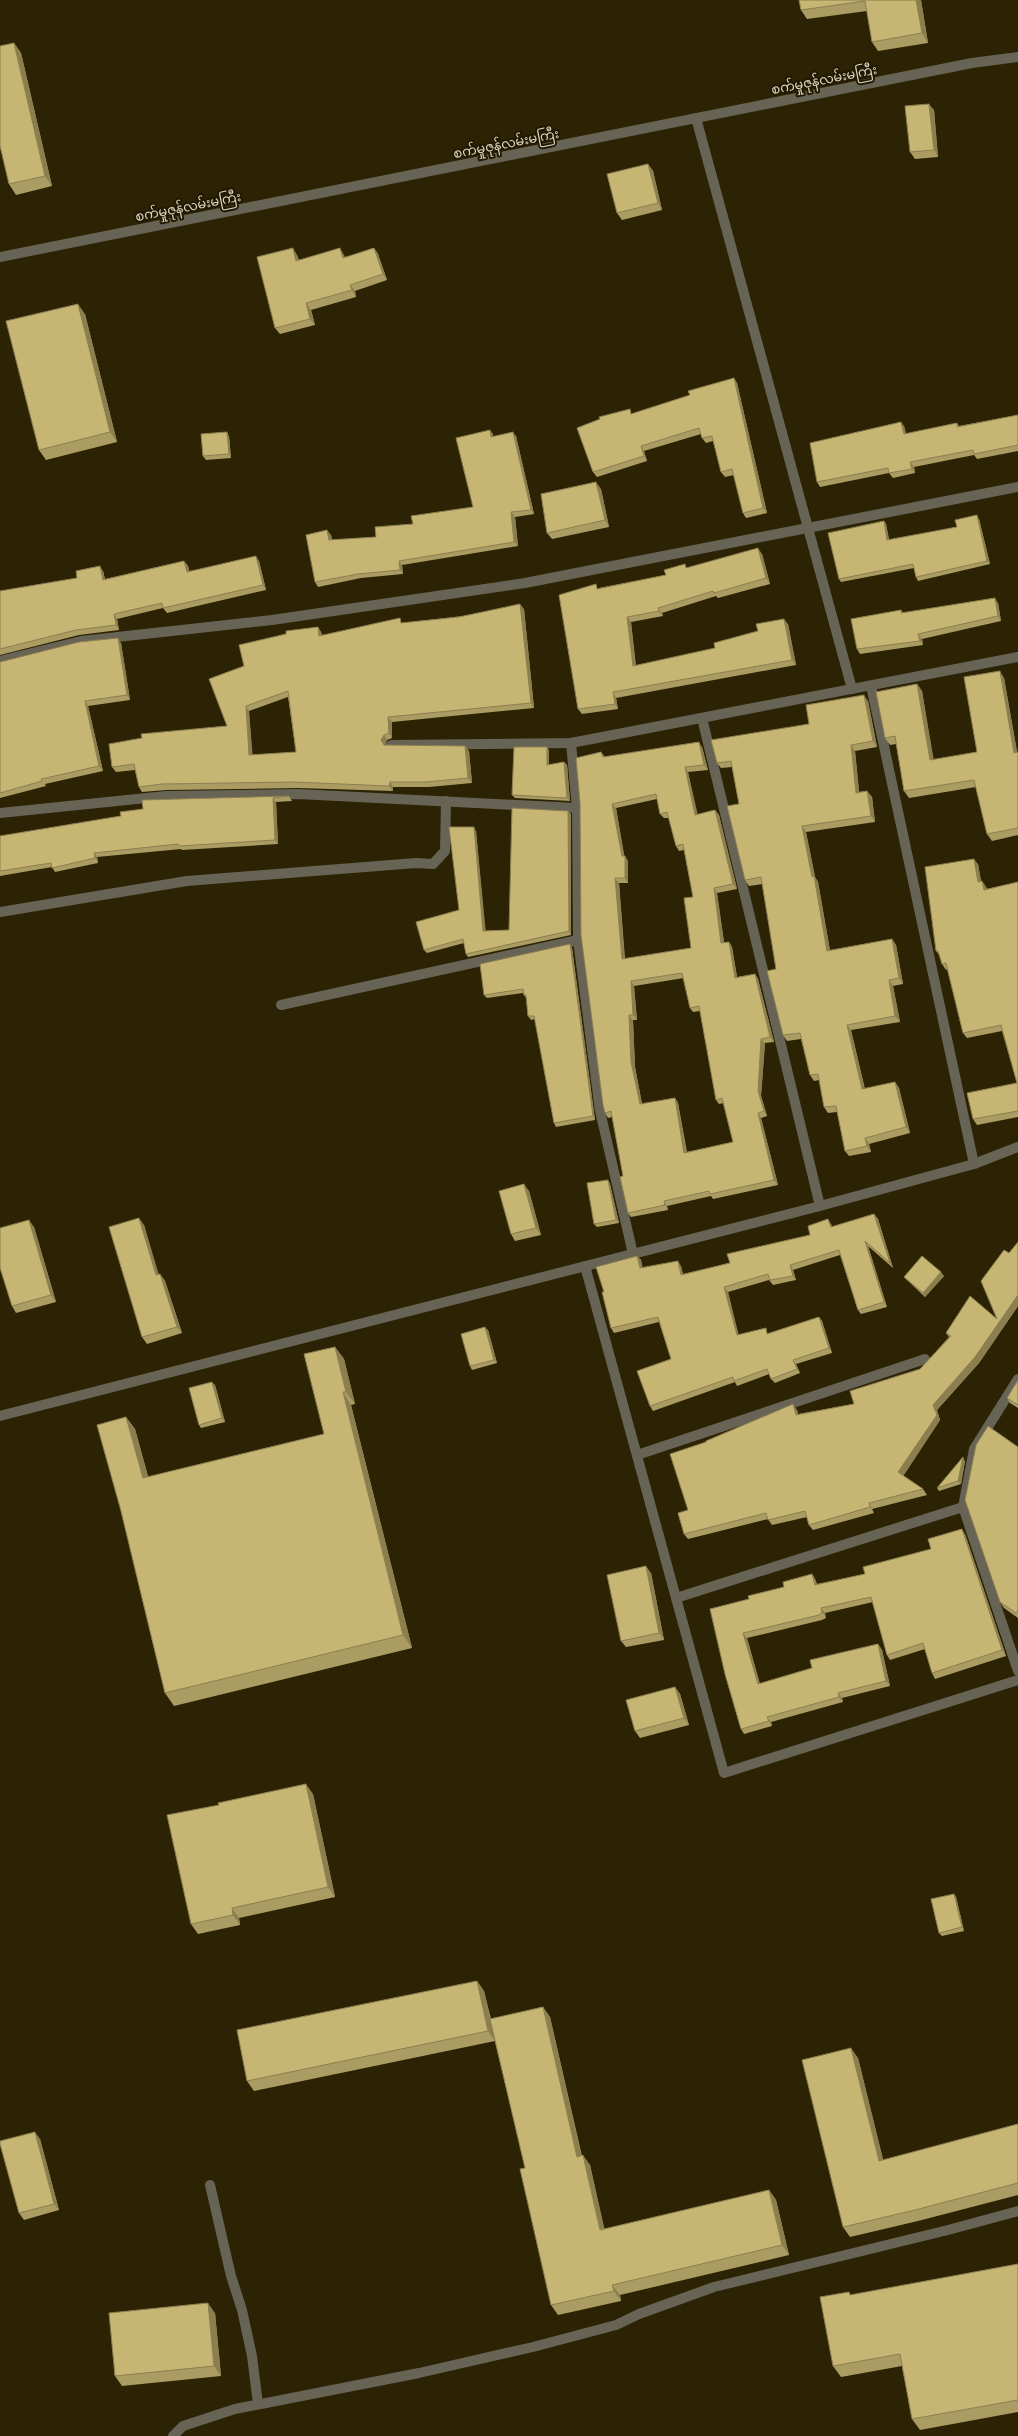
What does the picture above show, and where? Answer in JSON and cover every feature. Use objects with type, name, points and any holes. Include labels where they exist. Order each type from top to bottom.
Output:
[{"type":"street","name":"စက်မှုဇုန်လမ်းမကြီး","points":[[0,257],[972,63],[1018,57]]},
{"type":"street","points":[[696,118],[852,689]]},
{"type":"street","points":[[0,661],[81,641],[272,620],[525,583],[1018,487]]},
{"type":"street","points":[[391,745],[571,743],[1018,658]]},
{"type":"street","points":[[871,686],[974,1164]]},
{"type":"street","points":[[702,718],[820,1206]]},
{"type":"street","points":[[571,743],[577,808],[578,940],[600,1111],[633,1254]]},
{"type":"street","points":[[0,813],[166,796],[298,794],[577,808]]},
{"type":"street","points":[[0,912],[187,881],[416,863],[433,864],[445,851],[446,801]]},
{"type":"street","points":[[281,1006],[578,940]]},
{"type":"street","points":[[0,1416],[820,1206],[974,1164],[1018,1147]]},
{"type":"street","points":[[585,1266],[724,1773],[1018,1680]]},
{"type":"street","points":[[637,1455],[925,1359]]},
{"type":"street","points":[[1018,1379],[974,1449],[964,1507],[1018,1671]]},
{"type":"street","points":[[676,1598],[964,1507]]},
{"type":"street","points":[[210,2185],[231,2276],[249,2341],[258,2404]]},
{"type":"street","points":[[173,2436],[183,2426],[235,2408],[419,2373],[533,2347],[616,2325],[639,2314],[714,2287],[948,2230],[1018,2210]]},
{"type":"building","points":[[799,0],[916,0],[922,33],[872,42],[865,1],[801,10]]},
{"type":"building","points":[[14,43],[45,176],[9,184],[0,146],[0,46]]},
{"type":"building","points":[[929,104],[934,150],[910,152],[905,106]]},
{"type":"building","points":[[648,164],[658,203],[617,213],[607,174]]},
{"type":"building","points":[[293,248],[296,261],[340,248],[343,258],[374,248],[383,274],[350,285],[352,290],[306,303],[310,319],[275,328],[257,257]]},
{"type":"building","points":[[78,304],[110,432],[39,450],[6,321]]},
{"type":"building","points":[[734,378],[763,508],[743,513],[732,469],[721,472],[712,436],[702,438],[699,428],[641,446],[644,456],[593,472],[577,428],[600,419],[599,417],[630,409],[631,414],[690,395],[688,391]]},
{"type":"building","points":[[1018,415],[1018,445],[974,454],[973,450],[910,462],[912,469],[889,473],[888,468],[817,482],[810,443],[901,422],[904,434],[957,423],[957,427]]},
{"type":"building","points":[[490,430],[491,437],[513,432],[531,510],[511,512],[514,542],[399,561],[400,570],[358,574],[315,582],[306,535],[327,530],[329,540],[376,537],[375,527],[413,524],[411,516],[473,507],[456,438]]},
{"type":"building","points":[[227,432],[229,454],[203,456],[201,434]]},
{"type":"building","points":[[596,482],[605,520],[547,533],[541,494]]},
{"type":"building","points":[[977,515],[987,561],[916,577],[913,564],[839,579],[828,533],[884,521],[887,540],[957,527],[955,520]]},
{"type":"building","points":[[758,548],[766,578],[714,593],[713,591],[658,608],[659,611],[627,617],[633,666],[715,648],[714,643],[758,631],[756,624],[784,619],[792,660],[613,692],[615,704],[578,709],[559,595],[596,584],[597,589],[666,575],[664,570],[685,564],[686,568]]},
{"type":"building","points":[[256,556],[263,585],[163,608],[162,603],[114,614],[116,625],[76,630],[0,649],[0,591],[77,578],[76,571],[100,566],[103,580],[184,561],[187,572]]},
{"type":"building","points":[[995,598],[998,616],[918,634],[920,641],[857,649],[851,619],[901,610],[901,613]]},
{"type":"building","points":[[520,604],[531,703],[388,717],[389,733],[384,735],[381,740],[384,745],[465,746],[468,778],[426,782],[390,782],[389,786],[294,782],[162,784],[139,787],[134,764],[112,767],[109,744],[142,738],[141,734],[227,726],[209,679],[244,666],[239,645],[286,634],[286,631],[318,627],[319,636],[400,618],[401,623],[459,617]],"holes":[[[288,691],[296,752],[249,755],[246,706]]]},
{"type":"building","points":[[118,638],[127,695],[85,701],[99,766],[41,779],[42,781],[0,793],[0,662],[79,642]]},
{"type":"building","points":[[1000,671],[1014,753],[1018,752],[1018,828],[987,834],[974,780],[904,791],[895,736],[885,738],[876,692],[917,684],[930,760],[977,752],[964,677]]},
{"type":"building","points":[[864,695],[873,741],[851,745],[856,793],[867,791],[871,816],[802,826],[812,877],[814,876],[827,951],[892,939],[899,978],[889,980],[895,1016],[847,1025],[862,1089],[895,1082],[906,1127],[865,1138],[867,1146],[845,1151],[836,1106],[824,1107],[818,1074],[810,1075],[800,1033],[783,1035],[767,971],[776,969],[761,877],[745,880],[727,806],[739,804],[731,761],[717,763],[711,740],[809,724],[806,705]]},
{"type":"building","points":[[699,742],[704,765],[685,767],[695,815],[715,810],[733,884],[714,888],[721,943],[729,942],[735,978],[755,974],[770,1037],[761,1039],[758,1091],[764,1111],[758,1113],[774,1180],[710,1194],[709,1191],[664,1201],[665,1205],[628,1213],[620,1177],[623,1176],[611,1111],[605,1113],[603,1105],[581,935],[580,803],[576,758],[601,752],[603,757]],"holes":[[[656,794],[660,814],[667,812],[676,846],[683,844],[693,897],[684,898],[691,948],[622,959],[615,878],[625,878],[625,856],[622,856],[612,804]],[[682,973],[690,1008],[699,1006],[716,1100],[722,1098],[733,1142],[684,1153],[675,1098],[640,1104],[631,1062],[629,1015],[633,1015],[631,981]]]},
{"type":"building","points":[[514,747],[547,747],[547,765],[564,762],[567,798],[512,795]]},
{"type":"building","points":[[289,796],[273,798],[275,840],[179,846],[178,844],[94,853],[95,858],[52,868],[51,863],[0,871],[0,836],[121,816],[120,812],[143,809],[142,800]]},
{"type":"building","points":[[512,808],[568,811],[569,931],[466,954],[463,939],[424,950],[416,922],[459,910],[449,827],[474,827],[483,931],[509,930]]},
{"type":"building","points":[[974,859],[978,882],[982,881],[984,890],[1018,882],[1018,1111],[973,1119],[967,1093],[1017,1083],[1001,1025],[963,1033],[946,963],[942,964],[938,951],[936,951],[925,867]]},
{"type":"building","points":[[570,944],[593,1116],[554,1123],[534,1016],[528,1016],[526,995],[524,995],[523,989],[484,995],[480,964]]},
{"type":"building","points":[[608,1180],[616,1220],[594,1224],[587,1183]]},
{"type":"building","points":[[524,1184],[536,1228],[511,1234],[499,1191]]},
{"type":"building","points":[[874,1214],[890,1263],[865,1241],[884,1302],[858,1310],[839,1250],[790,1265],[793,1276],[770,1280],[768,1274],[724,1287],[737,1335],[766,1328],[767,1334],[819,1317],[829,1348],[793,1360],[797,1369],[771,1379],[767,1369],[734,1381],[733,1377],[650,1406],[637,1371],[671,1359],[658,1317],[611,1328],[602,1292],[604,1292],[596,1267],[637,1256],[640,1268],[678,1261],[681,1275],[730,1263],[727,1254],[810,1235],[808,1226],[828,1219],[831,1227]]},
{"type":"building","points":[[139,1218],[156,1275],[160,1274],[177,1327],[142,1337],[109,1227]]},
{"type":"building","points":[[29,1220],[51,1295],[12,1306],[0,1268],[0,1228]]},
{"type":"building","points":[[1018,1242],[1018,1295],[975,1357],[933,1405],[937,1415],[898,1472],[923,1489],[869,1503],[870,1507],[809,1525],[805,1511],[768,1520],[766,1513],[684,1534],[678,1513],[688,1510],[670,1454],[706,1442],[793,1404],[796,1415],[854,1404],[850,1391],[920,1369],[951,1336],[946,1333],[970,1296],[997,1319],[981,1281],[1004,1250],[1009,1253]]},
{"type":"building","points":[[922,1256],[941,1272],[923,1293],[904,1277]]},
{"type":"building","points":[[485,1327],[494,1360],[470,1366],[461,1334]]},
{"type":"building","points":[[335,1347],[346,1392],[343,1392],[403,1635],[165,1693],[121,1511],[97,1425],[126,1417],[143,1478],[324,1434],[304,1354]]},
{"type":"building","points":[[1018,1380],[1018,1405],[1007,1398]]},
{"type":"building","points":[[212,1382],[222,1418],[199,1425],[189,1388]]},
{"type":"building","points":[[988,1426],[1018,1447],[1018,1610],[1016,1613],[1000,1602],[965,1500],[976,1445]]},
{"type":"building","points":[[963,1457],[958,1481],[937,1488]]},
{"type":"building","points":[[962,1529],[1002,1650],[932,1673],[923,1643],[887,1655],[871,1597],[821,1608],[822,1612],[819,1615],[743,1633],[758,1684],[812,1668],[810,1660],[878,1644],[886,1681],[838,1693],[839,1697],[767,1717],[769,1721],[741,1729],[725,1674],[710,1609],[749,1599],[748,1596],[784,1587],[783,1582],[812,1574],[815,1585],[865,1574],[863,1567],[931,1549],[928,1539]]},
{"type":"building","points":[[646,1566],[659,1633],[621,1641],[607,1575]]},
{"type":"building","points":[[675,1687],[684,1718],[635,1731],[626,1700]]},
{"type":"building","points":[[306,1784],[328,1887],[232,1908],[233,1915],[191,1924],[167,1815],[219,1805],[218,1803]]},
{"type":"building","points":[[954,1894],[962,1927],[939,1933],[931,1899]]},
{"type":"building","points":[[477,1981],[488,2031],[247,2081],[237,2030]]},
{"type":"building","points":[[543,2007],[577,2157],[583,2155],[600,2230],[769,2190],[782,2245],[612,2285],[614,2291],[551,2305],[520,2169],[525,2168],[490,2019]]},
{"type":"building","points":[[851,2048],[879,2161],[1018,2124],[1018,2183],[843,2227],[802,2060]]},
{"type":"building","points":[[35,2132],[54,2204],[19,2213],[0,2141]]},
{"type":"building","points":[[1018,2264],[1018,2400],[912,2419],[900,2354],[833,2366],[820,2297],[849,2292],[850,2295]]},
{"type":"building","points":[[208,2303],[214,2366],[115,2376],[109,2313]]}]
